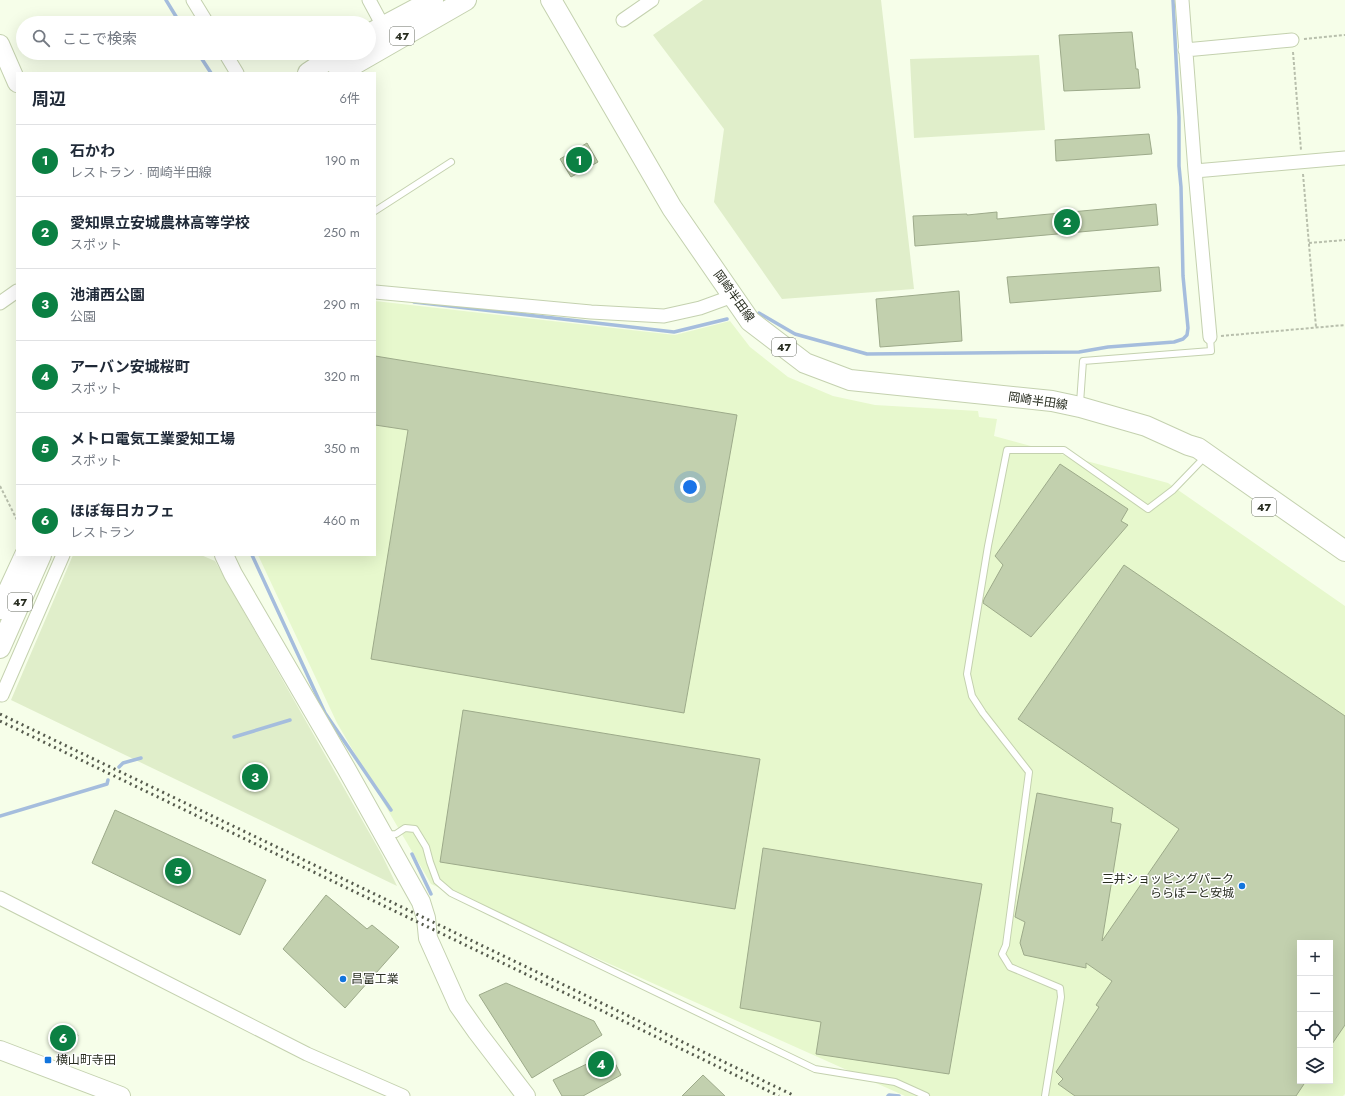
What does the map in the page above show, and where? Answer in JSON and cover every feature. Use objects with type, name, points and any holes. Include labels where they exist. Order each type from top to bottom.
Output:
[{"type":"main road","name":"47","points":[[376,30],[433,0]]},
{"type":"main road","name":"47","points":[[376,52],[466,0]]},
{"type":"main road","name":"岡崎半田線","points":[[551,0],[672,208],[750,321],[805,363],[850,380],[1052,401],[1080,407],[1146,426],[1198,448],[1345,551]]},
{"type":"main road","points":[[310,72],[328,60]]},
{"type":"main road","name":"47","points":[[341,72],[362,60]]},
{"type":"main road","name":"47","points":[[1188,445],[1196,459],[1345,565]]},
{"type":"main road","name":"47","points":[[0,609],[25,556]]},
{"type":"main road","name":"47","points":[[0,648],[41,556]]},
{"type":"street","points":[[193,0],[202,16]]},
{"type":"street","points":[[369,0],[373,16]]},
{"type":"street","points":[[623,20],[652,0]]},
{"type":"street","points":[[1182,0],[1195,171],[1210,337]]},
{"type":"street","points":[[1185,50],[1292,40]]},
{"type":"street","points":[[0,44],[16,81]]},
{"type":"street","points":[[229,60],[236,72]]},
{"type":"street","points":[[1195,171],[1345,158]]},
{"type":"street","points":[[0,303],[16,292]]},
{"type":"street","points":[[376,292],[591,312],[664,316],[700,308],[733,296]]},
{"type":"street","points":[[0,594],[18,556]]},
{"type":"street","points":[[0,694],[2,695],[63,556]]},
{"type":"street","points":[[224,556],[233,574],[385,835],[421,902],[426,918],[428,938],[458,1005],[526,1096]]},
{"type":"street","points":[[0,898],[307,1054],[403,1096]]},
{"type":"street","points":[[0,1050],[121,1096]]},
{"type":"lane","points":[[376,210],[451,162]]},
{"type":"lane","points":[[1080,407],[1083,361],[1211,351],[1210,337]]},
{"type":"lane","points":[[1045,1096],[1061,997],[1060,988],[1010,967],[1002,954],[1006,945],[1029,772],[983,713],[972,696],[966,674],[988,546],[1007,450],[1064,450],[1148,509],[1173,490],[1200,462]]},
{"type":"lane","points":[[385,835],[396,834],[405,828],[415,829],[426,846],[430,862],[438,881],[451,893],[814,1069],[895,1082],[926,1096]]},
{"type":"path","points":[[1316,327],[1292,40],[1345,35]]},
{"type":"path","points":[[1309,243],[1345,240]]},
{"type":"path","points":[[1210,337],[1345,325]]},
{"type":"path","points":[[0,486],[16,518]]},
{"type":"shaded area","points":[[703,0],[881,0],[914,289],[782,299],[714,202],[724,129],[653,35]]},
{"type":"shaded area","points":[[1039,55],[1045,130],[914,138],[910,59]]},
{"type":"shaded area","points":[[376,301],[675,335],[730,321],[750,347],[788,377],[833,396],[875,405],[978,411],[979,417],[997,419],[994,436],[1168,483],[1345,606],[1345,1094],[1343,1096],[905,1096],[431,884],[337,723],[258,556],[376,556]]},
{"type":"shaded area","points":[[73,556],[203,556],[215,561],[382,855],[397,886],[11,700]]},
{"type":"building","points":[[1132,32],[1136,69],[1138,69],[1140,88],[1064,91],[1059,35]]},
{"type":"building","points":[[1149,134],[1152,154],[1056,161],[1055,140]]},
{"type":"building","points":[[587,143],[598,162],[571,177],[560,159]]},
{"type":"building","points":[[1156,204],[1158,225],[915,246],[913,216],[967,215],[997,212],[997,219]]},
{"type":"building","points":[[1159,267],[1161,291],[1010,303],[1007,277]]},
{"type":"building","points":[[959,291],[962,341],[880,347],[876,299]]},
{"type":"building","points":[[376,356],[737,415],[684,713],[371,659],[408,430],[376,425]]},
{"type":"building","points":[[1060,464],[1128,509],[1121,521],[1128,525],[1031,637],[983,603],[1003,565],[995,556]]},
{"type":"building","name":"三井ショッピングパーク ららぽーと安城","points":[[1124,565],[1345,716],[1345,1025],[1333,1043],[1333,940],[1297,940],[1297,1084],[1304,1084],[1296,1096],[1075,1096],[1058,1084],[1063,1079],[1056,1072],[1099,1007],[1096,1005],[1112,981],[1086,963],[1086,968],[1024,955],[1020,943],[1025,922],[1015,917],[1037,793],[1113,808],[1111,822],[1121,824],[1102,941],[1179,829],[1018,719]]},
{"type":"building","points":[[463,710],[760,759],[735,909],[440,862]]},
{"type":"building","points":[[115,810],[266,880],[240,935],[92,863]]},
{"type":"building","points":[[763,848],[982,884],[949,1074],[816,1054],[821,1022],[740,1008]]},
{"type":"building","name":"昌富工業","points":[[326,895],[367,929],[372,925],[399,947],[345,1008],[283,949]]},
{"type":"building","points":[[506,983],[594,1021],[602,1035],[532,1078],[479,995]]},
{"type":"building","points":[[54,1027],[78,1035],[72,1050],[49,1041]]},
{"type":"building","points":[[610,1053],[621,1075],[583,1096],[562,1096],[553,1080]]},
{"type":"building","points":[[703,1075],[725,1096],[682,1096]]},
{"type":"waterway","points":[[166,0],[176,16]]},
{"type":"waterway","points":[[759,313],[795,334],[867,354],[1079,352],[1108,347],[1174,342],[1183,339],[1187,335],[1188,328],[1183,276],[1181,187],[1179,166],[1179,117],[1173,0]]},
{"type":"waterway","points":[[203,60],[210,72]]},
{"type":"waterway","points":[[414,302],[674,332],[727,319]]},
{"type":"waterway","points":[[252,556],[325,713],[391,810]]},
{"type":"waterway","points":[[234,737],[290,720]]},
{"type":"waterway","points":[[119,767],[123,763],[141,758]]},
{"type":"waterway","points":[[0,816],[107,784],[108,780]]},
{"type":"waterway","points":[[412,854],[431,894]]},
{"type":"waterway","points":[[888,1096],[899,1096]]},
{"type":"railway","points":[[0,714],[795,1096]]},
{"type":"railway","points":[[0,721],[779,1096]]},
{"type":"place","name":"石かわ","points":[[579,160]]},
{"type":"place","name":"愛知県立安城農林高等学校","points":[[1067,222]]},
{"type":"place","name":"池浦西公園","points":[[255,777]]},
{"type":"place","name":"メトロ電気工業愛知工場","points":[[178,871]]},
{"type":"place","name":"三井ショッピングパーク ららぽーと安城","points":[[1242,886]]},
{"type":"place","name":"昌富工業","points":[[343,979]]},
{"type":"place","name":"ほぼ毎日カフェ","points":[[63,1038]]},
{"type":"place","name":"横山町寺田","points":[[48,1060]]},
{"type":"place","name":"アーバン安城桜町","points":[[601,1064]]}]
